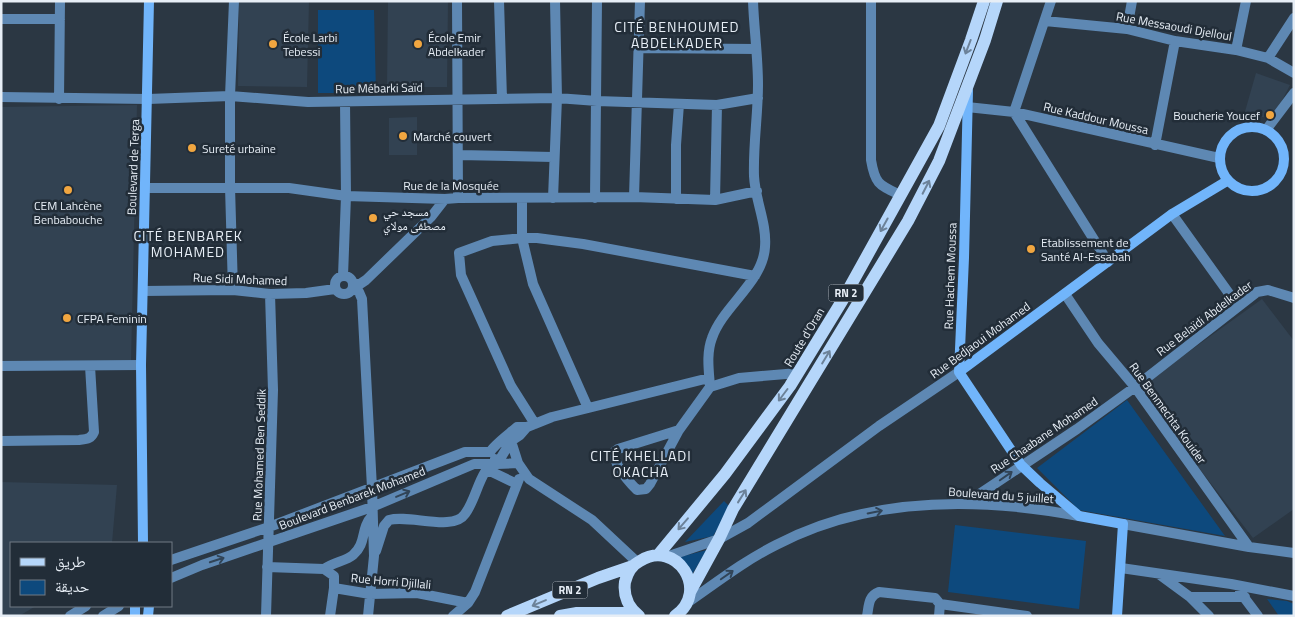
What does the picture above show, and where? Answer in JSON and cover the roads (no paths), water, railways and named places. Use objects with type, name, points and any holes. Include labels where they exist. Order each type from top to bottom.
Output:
[{"type":"main road","name":"Route d'Oran","points":[[662,556],[725,474],[798,373],[842,300],[939,126],[984,1]]},
{"type":"main road","name":"RN 2","points":[[682,608],[733,509],[908,221],[939,161],[998,1]]},
{"type":"main road","points":[[637,614],[626,598],[624,590],[625,581],[635,564],[644,558],[662,556],[680,564],[690,581],[682,608]]},
{"type":"main road","name":"RN 2","points":[[508,616],[635,564]]},
{"type":"main road","name":"RN 2","points":[[560,616],[637,614]]},
{"type":"street","points":[[59,99],[60,1]]},
{"type":"street","name":"Boulevard de Terga","points":[[143,542],[140,365],[149,1]]},
{"type":"street","points":[[233,290],[230,96],[234,1]]},
{"type":"street","points":[[457,1],[458,198]]},
{"type":"street","points":[[499,1],[502,99]]},
{"type":"street","points":[[553,198],[553,157],[557,98],[555,1]]},
{"type":"street","points":[[595,198],[597,1]]},
{"type":"street","points":[[634,197],[640,1]]},
{"type":"street","points":[[679,430],[618,449],[614,452],[614,457],[637,490],[646,489],[650,484],[679,430],[710,382],[708,361],[712,338],[728,311],[755,276],[763,260],[765,247],[762,216],[754,179],[753,147],[758,98],[752,1]]},
{"type":"street","points":[[871,1],[871,160],[873,176],[880,186],[900,195]]},
{"type":"street","points":[[1051,1],[1014,112],[1108,262]]},
{"type":"street","points":[[1127,29],[1132,1]]},
{"type":"street","points":[[1236,50],[1246,1]]},
{"type":"street","points":[[1268,58],[1294,18]]},
{"type":"street","points":[[1,19],[60,19]]},
{"type":"street","name":"Rue Messaoudi Djelloul","points":[[1045,21],[1127,29],[1175,41],[1236,50],[1268,58],[1294,74]]},
{"type":"street","points":[[1155,145],[1175,41]]},
{"type":"street","points":[[638,48],[756,49]]},
{"type":"street","name":"Rue Hachem Moussa","points":[[959,372],[968,83]]},
{"type":"street","points":[[1266,130],[1294,93]]},
{"type":"street","name":"Rue Mébarki Saïd","points":[[1,97],[59,99],[230,96],[308,102],[557,98],[597,102],[717,105],[758,98]]},
{"type":"street","points":[[343,276],[346,196],[345,102]]},
{"type":"street","points":[[676,199],[676,145],[679,104]]},
{"type":"street","points":[[716,200],[717,105]]},
{"type":"street","name":"Rue Kaddour Moussa","points":[[967,108],[1014,112],[1219,158]]},
{"type":"street","points":[[1247,127],[1266,130],[1276,138],[1283,152],[1284,164],[1280,174],[1266,188],[1255,191],[1244,190],[1234,186],[1227,181],[1221,170],[1220,150],[1225,140],[1233,132],[1247,127]]},
{"type":"street","points":[[458,155],[553,157]]},
{"type":"street","points":[[1284,164],[1294,170]]},
{"type":"street","name":"Rue Bedjaoui Mohamed","points":[[662,556],[719,539],[748,524],[879,426],[959,372],[1172,214],[1227,181]]},
{"type":"street","name":"Rue de la Mosquée","points":[[145,188],[289,188],[346,196],[445,199],[634,197],[716,200],[757,191]]},
{"type":"street","points":[[522,198],[522,238],[532,284],[588,408]]},
{"type":"street","points":[[368,616],[373,559],[372,488],[362,299],[359,292],[353,286],[350,278],[343,276],[335,282],[338,292],[344,294],[351,291],[353,286],[366,280],[431,217],[445,199]]},
{"type":"street","points":[[1172,214],[1238,306]]},
{"type":"street","points":[[531,425],[461,275],[459,253],[492,241],[522,238],[584,244],[755,276]]},
{"type":"street","name":"Rue Sidi Mohamed","points":[[143,291],[233,290],[270,294],[306,293],[336,289]]},
{"type":"street","name":"Rue Belaïdi Abdelkader","points":[[1135,387],[1257,292],[1264,290],[1294,298]]},
{"type":"street","name":"Rue Mohamed Ben Seddik","points":[[266,616],[273,390],[270,294]]},
{"type":"street","name":"Rue Benmechta Kouider","points":[[1065,294],[1098,343],[1135,387],[1250,547]]},
{"type":"street","points":[[1,366],[140,365]]},
{"type":"street","points":[[1,441],[79,440],[92,436],[94,432],[90,366]]},
{"type":"street","points":[[959,372],[1021,465],[1079,516]]},
{"type":"street","points":[[497,464],[490,452],[495,445],[520,435],[531,425],[552,417],[710,382],[798,373]]},
{"type":"street","name":"Rue Chaabane Mohamed","points":[[966,503],[1135,387]]},
{"type":"street","points":[[497,464],[507,441]]},
{"type":"street","points":[[507,441],[521,468],[534,483],[592,520],[635,564]]},
{"type":"street","name":"Boulevard Benbarek Mohamed","points":[[172,560],[269,527],[465,452],[490,452]]},
{"type":"street","name":"Boulevard Benbarek Mohamed","points":[[172,578],[202,565],[372,511],[474,464],[497,464],[521,468]]},
{"type":"street","points":[[453,616],[468,603],[474,592],[498,535],[521,468]]},
{"type":"street","points":[[373,559],[384,526],[389,520],[404,518],[444,522],[461,519],[467,511],[483,475],[488,471],[517,484]]},
{"type":"street","name":"Boulevard du 5 juillet","points":[[682,608],[744,563],[776,544],[828,523],[889,509],[932,503],[966,503],[1043,509],[1123,524]]},
{"type":"street","points":[[267,567],[324,569],[333,562],[347,559],[358,551],[364,536],[365,523],[372,511]]},
{"type":"street","points":[[1117,616],[1123,524],[1294,553]]},
{"type":"street","points":[[1121,568],[1232,584],[1294,596]]},
{"type":"street","name":"Rue Horri Djillali","points":[[324,569],[334,576],[334,588],[370,594],[417,593],[468,603]]},
{"type":"street","points":[[1158,574],[1190,597],[1210,616]]},
{"type":"street","points":[[1232,584],[1245,597],[1258,616]]},
{"type":"street","points":[[330,616],[334,588]]},
{"type":"street","points":[[867,616],[870,598],[879,592],[935,598],[940,604],[1027,616]]},
{"type":"street","points":[[1190,597],[1245,597]]},
{"type":"street","points":[[938,616],[940,604]]},
{"type":"street","points":[[70,616],[84,607]]},
{"type":"street","points":[[103,616],[117,607]]},
{"type":"place","name":"École Larbi Tebessi","points":[[273,44]]},
{"type":"place","name":"École Emir Abdelkader","points":[[418,44]]},
{"type":"place","name":"Boucherie Youcef","points":[[1270,115]]},
{"type":"place","name":"Marché couvert","points":[[403,136]]},
{"type":"place","name":"Sureté urbaine","points":[[192,148]]},
{"type":"place","name":"CEM Lahcène Benbabouche","points":[[68,190]]},
{"type":"place","name":"مسجد حي مصطفى مولاي","points":[[373,218]]},
{"type":"place","name":"Etablissement de Santé Al-Essabah","points":[[1031,249]]},
{"type":"place","name":"CFPA Feminin","points":[[67,318]]},
{"type":"district","name":"CITÉ BENHOUMED ABDELKADER","points":[[677,34]]},
{"type":"district","name":"CITÉ BENBAREK MOHAMED","points":[[188,244]]},
{"type":"district","name":"CITÉ KHELLADI OKACHA","points":[[641,464]]}]
